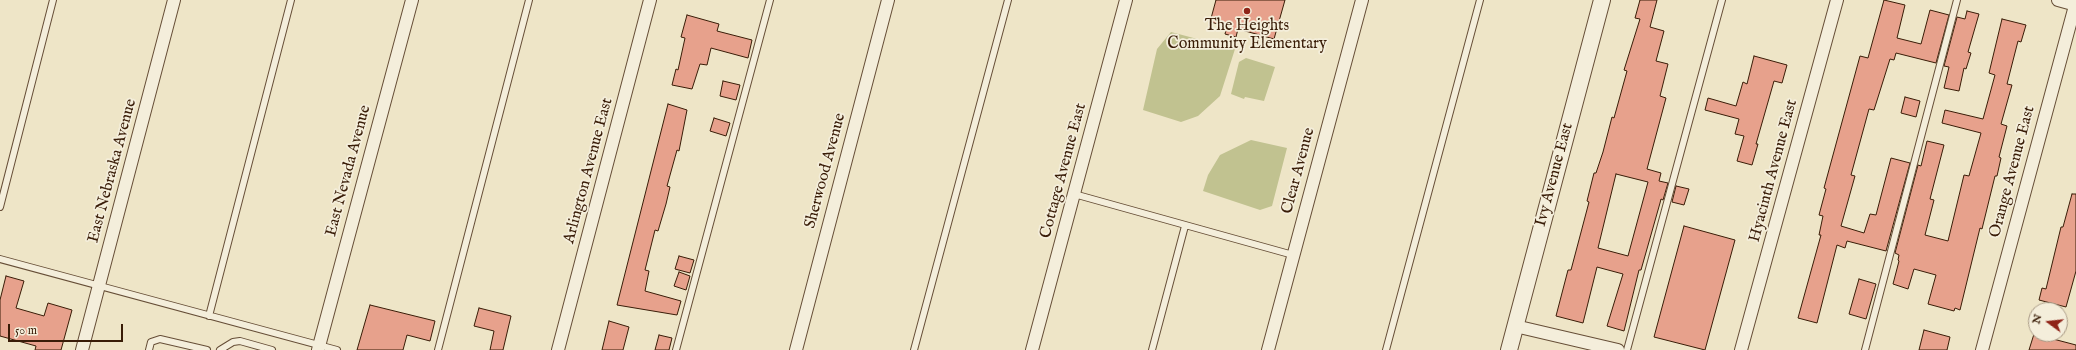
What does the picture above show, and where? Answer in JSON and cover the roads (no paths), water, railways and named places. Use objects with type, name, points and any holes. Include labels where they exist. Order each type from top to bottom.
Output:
[{"type":"street","name":"East Nebraska Avenue","points":[[82,350],[174,0]]},
{"type":"street","name":"East Nevada Avenue","points":[[318,348],[412,0]]},
{"type":"street","name":"Arlington Avenue East","points":[[558,350],[650,0]]},
{"type":"street","name":"Sherwood Avenue","points":[[796,350],[888,0]]},
{"type":"street","name":"Cottage Avenue East","points":[[1032,350],[1126,0]]},
{"type":"street","name":"Clear Avenue","points":[[1268,350],[1362,0]]},
{"type":"street","name":"Ivy Avenue East","points":[[1509,350],[1602,0]]},
{"type":"street","name":"Hyacinth Avenue East","points":[[1741,350],[1837,0]]},
{"type":"street","points":[[2058,0],[2076,4]]},
{"type":"street","name":"Orange Avenue East","points":[[1982,350],[2076,4]]},
{"type":"street","points":[[1515,326],[1618,350]]},
{"type":"lane","points":[[0,207],[53,0]]},
{"type":"lane","points":[[209,316],[291,0]]},
{"type":"lane","points":[[438,350],[529,0]]},
{"type":"lane","points":[[676,350],[770,0]]},
{"type":"lane","points":[[914,350],[1008,0]]},
{"type":"lane","points":[[1386,350],[1480,0]]},
{"type":"lane","points":[[1627,350],[1722,0]]},
{"type":"lane","points":[[1865,350],[1957,0]]},
{"type":"lane","points":[[1074,194],[1293,255]]},
{"type":"lane","points":[[1152,350],[1185,226]]},
{"type":"lane","points":[[0,259],[209,316],[318,348],[337,350]]},
{"type":"lane","points":[[149,350],[151,342],[160,339],[207,350]]},
{"type":"lane","points":[[220,350],[233,342],[240,341],[272,350]]},
{"type":"place","name":"The Heights Community Elementary","points":[[1247,11]]}]
